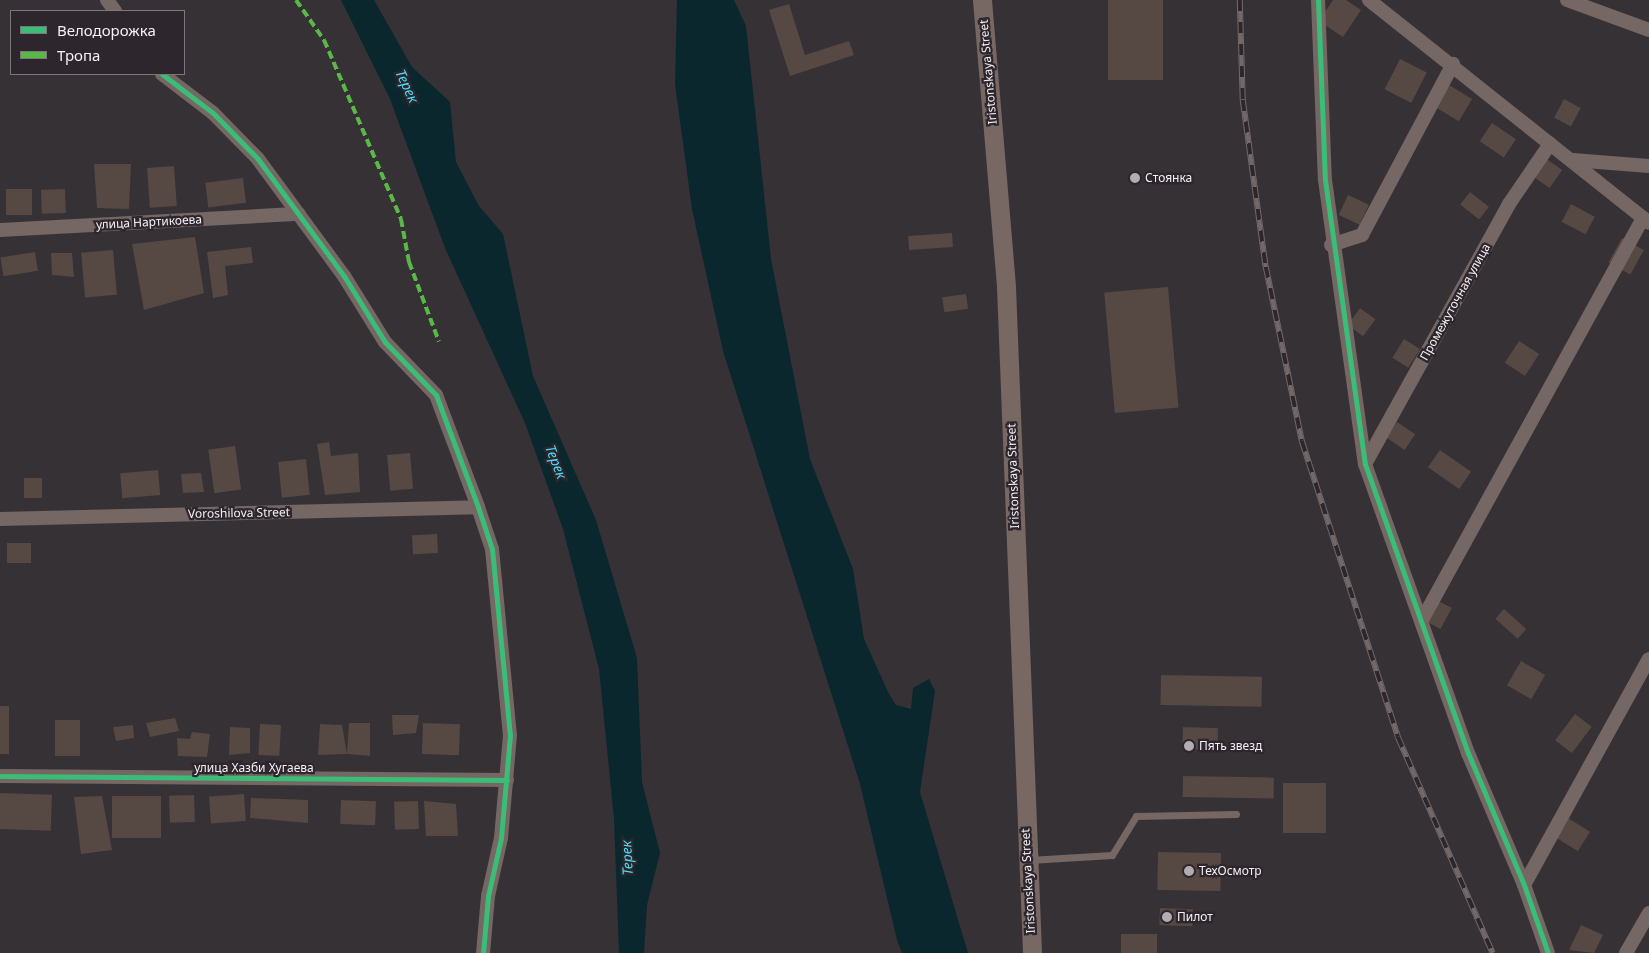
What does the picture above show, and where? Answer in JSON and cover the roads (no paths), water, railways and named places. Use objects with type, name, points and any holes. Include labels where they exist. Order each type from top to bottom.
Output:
[{"type":"main road","name":"Iristonskaya Street","points":[[982,0],[1006,288],[1026,860],[1032,953]]},
{"type":"street","points":[[1318,0],[1331,245],[1365,464],[1468,753],[1524,885],[1548,953]]},
{"type":"street","points":[[1369,0],[1454,64],[1550,144],[1646,220],[1422,620]]},
{"type":"street","points":[[1567,0],[1649,30]]},
{"type":"street","points":[[1331,245],[1362,235],[1454,64]]},
{"type":"street","points":[[163,75],[226,126],[258,159],[344,276],[384,342],[436,395],[478,507],[492,549],[510,735],[507,780],[483,953]]},
{"type":"street","name":"Промежуточная улица","points":[[1365,464],[1509,204],[1550,144]]},
{"type":"street","points":[[1572,160],[1649,166]]},
{"type":"street","name":"улица Нартикоева","points":[[0,230],[298,214]]},
{"type":"street","name":"Voroshilova Street","points":[[0,519],[478,507]]},
{"type":"street","points":[[1524,885],[1649,659]]},
{"type":"street","name":"улица Хазби Хугаева","points":[[0,776],[507,780]]},
{"type":"street","points":[[1626,953],[1649,913]]},
{"type":"lane","points":[[1026,860],[1112,855],[1136,816],[1236,814]]},
{"type":"water","name":"Терек","points":[[341,0],[374,0],[412,67],[450,102],[456,162],[479,206],[503,234],[533,376],[596,520],[637,658],[642,782],[660,853],[647,905],[644,953],[619,953],[614,819],[599,669],[563,529],[525,423],[445,248],[390,99]]},
{"type":"water","points":[[677,0],[734,0],[746,26],[771,259],[810,459],[853,569],[864,639],[888,692],[896,705],[911,709],[913,688],[929,679],[935,691],[920,792],[968,953],[902,953],[897,940],[860,784],[723,351],[692,209],[675,84]]},
{"type":"railway","points":[[1240,0],[1243,100],[1266,267],[1302,441],[1398,737],[1493,953]]},
{"type":"place","name":"Стоянка","points":[[1135,178]]},
{"type":"place","name":"Пять звезд","points":[[1189,746]]},
{"type":"place","name":"ТехОсмотр","points":[[1189,871]]},
{"type":"place","name":"Пилот","points":[[1167,917]]}]
